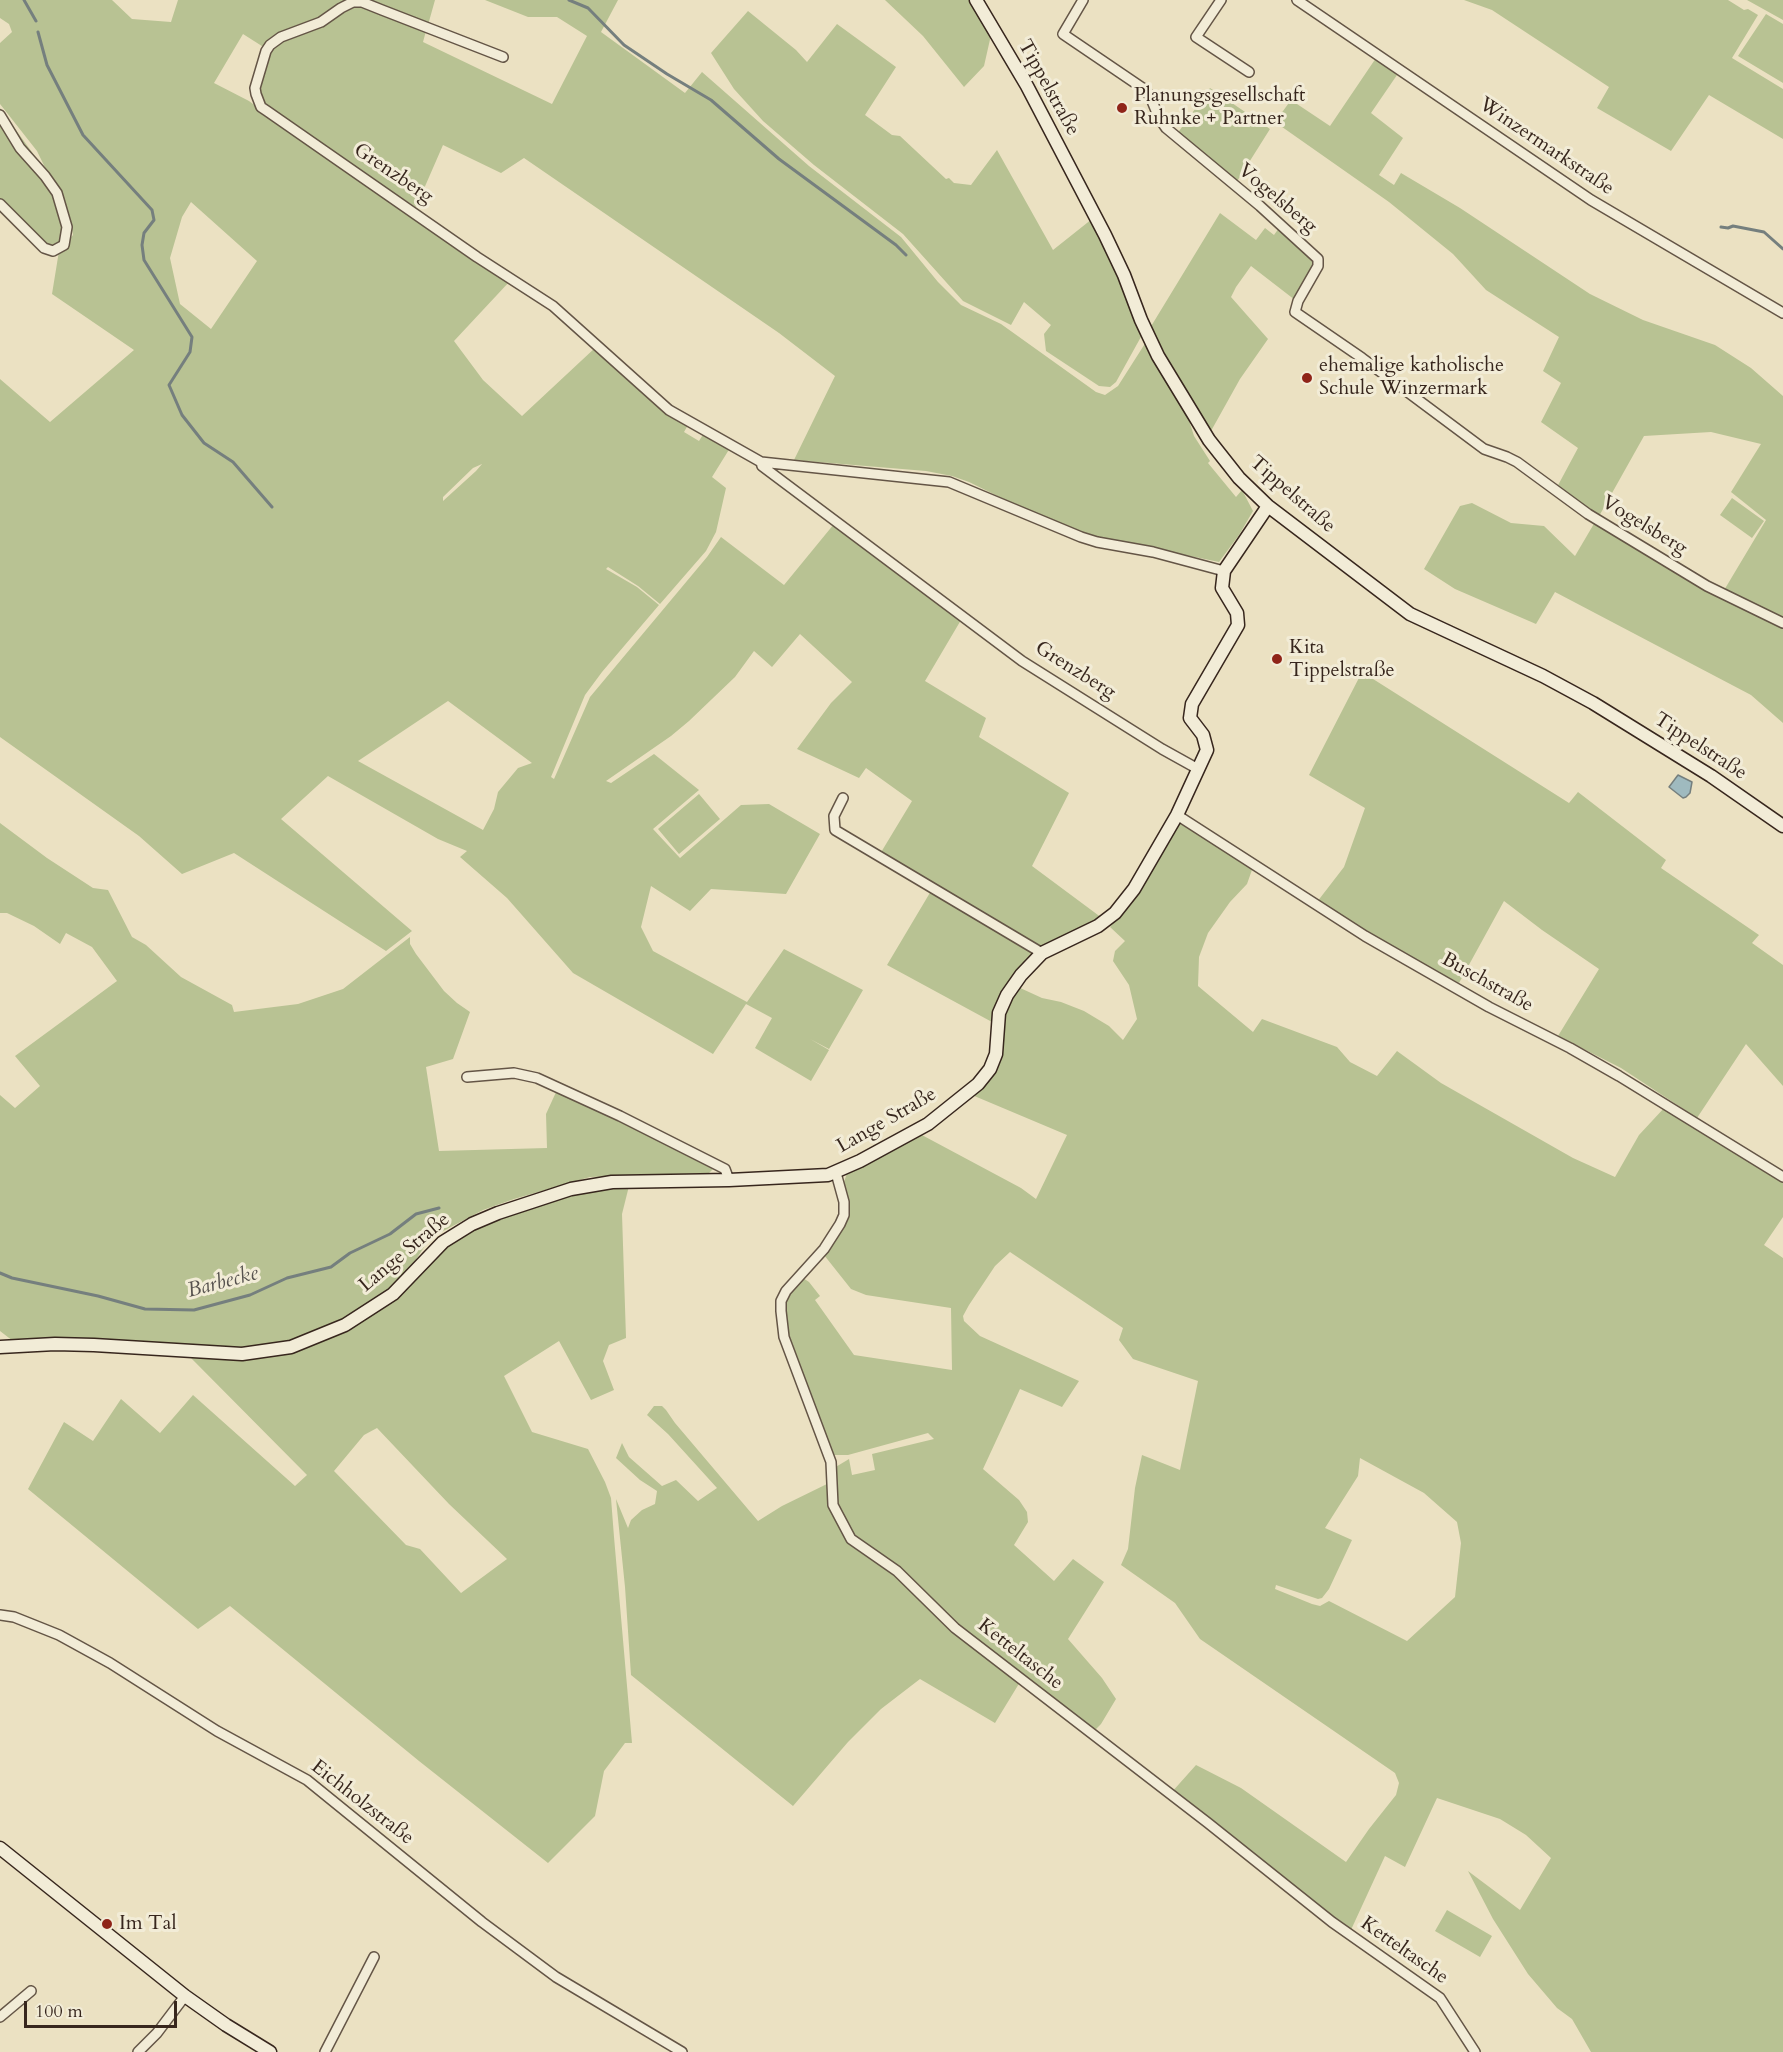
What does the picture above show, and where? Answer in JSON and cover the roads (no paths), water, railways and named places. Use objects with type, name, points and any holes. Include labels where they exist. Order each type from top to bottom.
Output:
[{"type":"street","name":"Tippelstraße","points":[[975,0],[1027,86],[1105,235],[1158,356],[1209,440],[1239,478],[1268,506],[1410,614],[1543,676],[1593,703],[1713,777],[1783,826]]},
{"type":"street","name":"Vogelsberg","points":[[1083,0],[1063,34],[1144,89],[1150,96],[1159,118],[1167,128],[1260,206],[1317,259],[1317,269],[1298,301],[1295,312],[1484,449],[1517,462],[1588,514],[1707,586],[1783,623]]},
{"type":"street","points":[[1221,0],[1196,37],[1249,72]]},
{"type":"street","name":"Winzermarkstraße","points":[[1298,0],[1591,200],[1783,313]]},
{"type":"street","name":"Grenzberg","points":[[503,57],[362,2],[353,2],[321,22],[281,37],[270,45],[266,51],[255,88],[261,107],[477,257],[553,306],[669,410],[760,462],[949,482],[1081,537],[1153,552],[1224,571]]},
{"type":"street","points":[[0,115],[20,148],[57,193],[67,227],[64,245],[53,251],[44,248],[0,204]]},
{"type":"street","name":"Grenzberg","points":[[760,462],[762,466],[1022,661],[1198,770]]},
{"type":"street","points":[[1198,770],[1206,754],[1207,746],[1203,735],[1191,720],[1190,709],[1238,625],[1237,613],[1222,588],[1224,571],[1268,506]]},
{"type":"street","name":"Lange Straße","points":[[0,1347],[55,1344],[94,1345],[242,1354],[291,1347],[345,1325],[374,1307],[393,1294],[443,1242],[472,1224],[548,1196],[594,1184],[612,1182],[729,1180],[819,1176],[836,1173],[920,1129],[986,1077],[996,1054],[998,1022],[1003,1003],[1021,975],[1042,953],[1098,926],[1115,913],[1134,889],[1177,815],[1198,770]]},
{"type":"street","points":[[843,798],[834,816],[835,830],[1042,953]]},
{"type":"street","name":"Buschstraße","points":[[1177,815],[1365,936],[1619,1076],[1783,1177]]},
{"type":"street","points":[[467,1077],[514,1073],[537,1078],[620,1116],[725,1169],[729,1180]]},
{"type":"street","name":"Ketteltasche","points":[[836,1173],[844,1202],[844,1215],[824,1249],[786,1291],[781,1301],[780,1311],[784,1337],[831,1462],[833,1505],[849,1536],[897,1571],[955,1628],[997,1658],[1332,1922],[1440,1998],[1475,2052]]},
{"type":"street","name":"Eichholzstraße","points":[[0,1615],[14,1617],[58,1635],[99,1657],[217,1731],[307,1780],[482,1922],[556,1977],[682,2052]]},
{"type":"street","points":[[0,1848],[185,1996],[270,2052]]},
{"type":"street","points":[[325,2052],[374,1957]]},
{"type":"street","points":[[0,2017],[31,1990]]},
{"type":"street","points":[[138,2052],[185,1996]]},
{"type":"water","points":[[1678,775],[1692,782],[1690,793],[1683,798],[1669,787]]},
{"type":"waterway","points":[[24,0],[36,21]]},
{"type":"waterway","points":[[569,0],[588,8],[624,45],[711,100],[779,159],[896,245],[906,255]]},
{"type":"waterway","points":[[38,32],[47,65],[83,135],[152,210],[154,220],[144,233],[142,245],[144,260],[192,337],[190,352],[169,385],[182,415],[204,443],[233,462],[272,507]]},
{"type":"waterway","points":[[1721,227],[1733,226],[1764,232],[1783,249]]},
{"type":"waterway","name":"Barbecke","points":[[0,1273],[12,1278],[98,1296],[145,1309],[194,1310],[250,1295],[287,1278],[331,1267],[350,1253],[390,1234],[416,1214],[439,1208]]},
{"type":"place","name":"Planungsgesellschaft Ruhnke + Partner","points":[[1122,108]]},
{"type":"place","name":"ehemalige katholische Schule Winzermark","points":[[1307,378]]},
{"type":"place","name":"Kita Tippelstraße","points":[[1277,659]]},
{"type":"place","name":"Im Tal","points":[[107,1924]]}]
